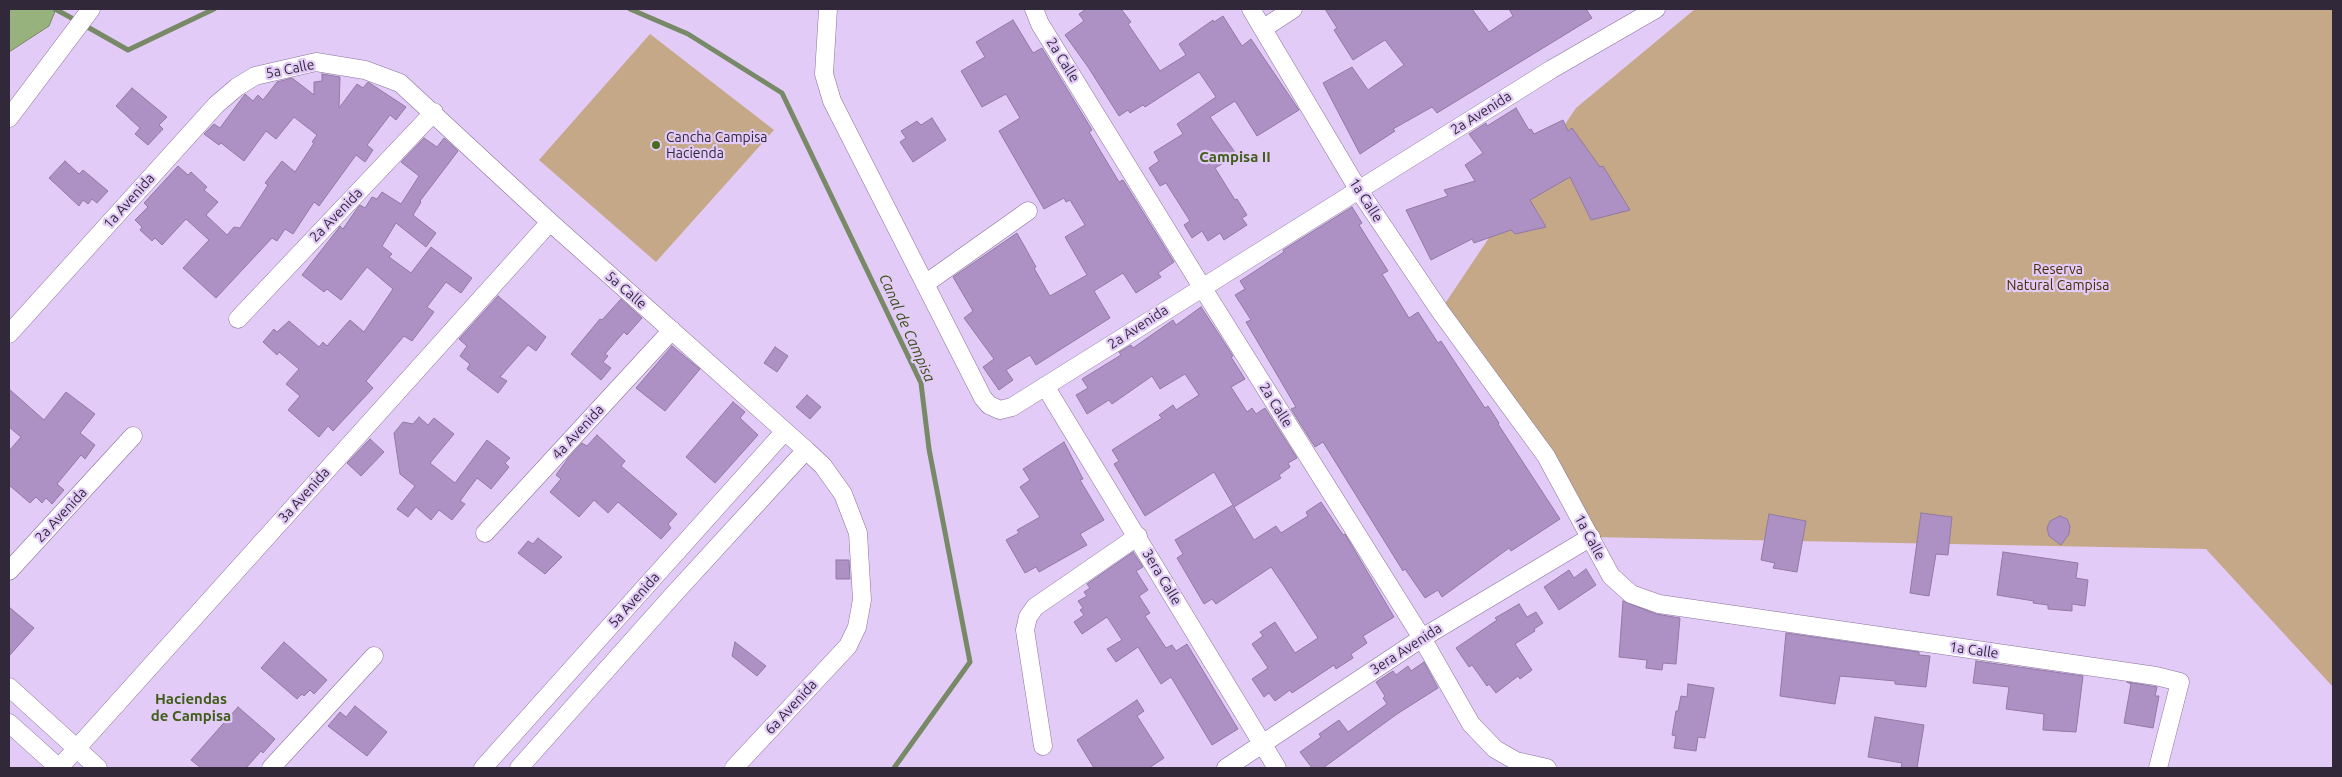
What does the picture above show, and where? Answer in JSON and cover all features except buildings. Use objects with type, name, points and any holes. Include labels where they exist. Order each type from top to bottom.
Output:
[{"type":"street","points":[[9,118],[91,9]]},
{"type":"street","name":"2a Avenida","points":[[828,9],[824,74],[832,101],[983,398],[989,405],[1000,410],[1012,407],[1202,286],[1552,69],[1656,9]]},
{"type":"street","name":"2a Calle","points":[[1034,9],[1040,24],[1422,638],[1471,724],[1495,749],[1516,761],[1546,768]]},
{"type":"street","name":"1a Calle","points":[[1251,9],[1264,28],[1358,190],[1440,311],[1546,456],[1611,576],[1631,594],[1659,604],[2146,675],[2180,682],[2158,768]]},
{"type":"street","points":[[1264,28],[1293,9]]},
{"type":"street","name":"5a Calle","points":[[255,76],[316,62],[365,70],[400,83],[434,112],[550,222],[823,466],[842,494],[858,533],[862,600],[857,628],[848,646]]},
{"type":"street","name":"1a Avenida","points":[[9,334],[216,104],[237,87],[255,76]]},
{"type":"street","name":"2a Avenida","points":[[238,319],[434,112]]},
{"type":"street","points":[[925,284],[1028,212]]},
{"type":"street","name":"3a Avenida","points":[[59,768],[550,222]]},
{"type":"street","name":"4a Avenida","points":[[485,534],[672,330]]},
{"type":"street","name":"3era Calle","points":[[1046,386],[1277,768]]},
{"type":"street","name":"5a Avenida","points":[[483,768],[785,431]]},
{"type":"street","name":"2a Avenida","points":[[9,572],[133,436]]},
{"type":"street","name":"5a Avenida","points":[[519,768],[674,594],[806,450]]},
{"type":"street","points":[[1043,746],[1025,630],[1028,617],[1035,607],[1138,536]]},
{"type":"street","name":"3era Avenida","points":[[1226,768],[1422,638],[1590,537]]},
{"type":"street","points":[[654,578],[674,594]]},
{"type":"street","name":"6a Avenida","points":[[734,768],[848,646]]},
{"type":"street","points":[[271,768],[374,656]]},
{"type":"street","points":[[9,687],[98,768]]},
{"type":"street","points":[[9,723],[59,768]]},
{"type":"green space","name":"Reserva Natural Campisa","points":[[1695,9],[2333,9],[2333,687],[2206,549],[1591,537],[1440,311],[1576,108]]},
{"type":"green space","name":"Cancha Campisa Hacienda","points":[[650,34],[774,130],[656,262],[539,160]]},
{"type":"shaded area","points":[[9,9],[56,9],[49,26],[9,52]]},
{"type":"waterway","name":"Canal de Campisa","points":[[55,9],[77,21]]},
{"type":"waterway","name":"Canal de Campisa","points":[[84,25],[128,50],[214,9]]},
{"type":"waterway","name":"Canal de Campisa","points":[[630,9],[688,34],[782,93],[921,383],[929,449],[970,662],[894,768]]},
{"type":"place","name":"Cancha Campisa Hacienda","points":[[656,145]]},
{"type":"district","name":"Campisa II","points":[[1235,157]]},
{"type":"district","name":"Haciendas de Campisa","points":[[191,708]]}]
